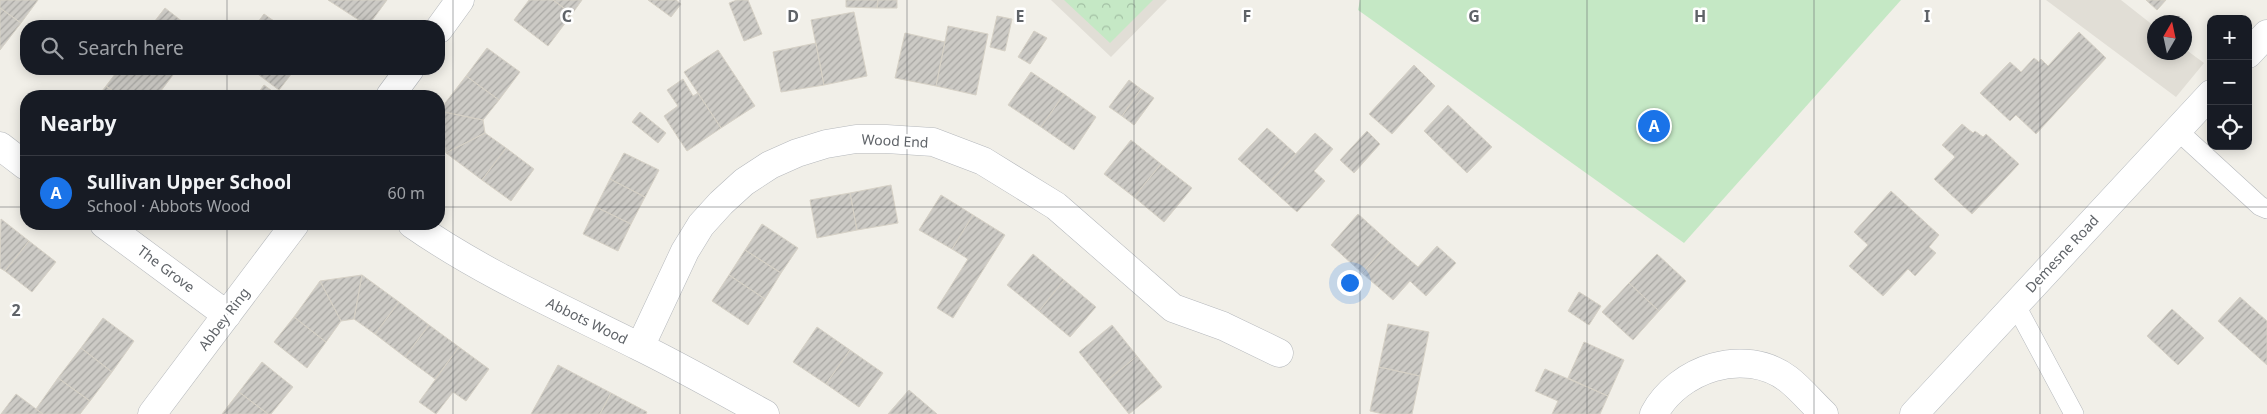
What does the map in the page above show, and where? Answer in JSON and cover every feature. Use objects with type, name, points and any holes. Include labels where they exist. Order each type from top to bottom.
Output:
[{"type":"street","points":[[445,21],[460,0]]},
{"type":"street","points":[[2252,50],[2267,34]]},
{"type":"street","points":[[394,90],[406,75]]},
{"type":"street","name":"Demesne Road","points":[[1914,414],[2207,98]]},
{"type":"street","name":"Wood End","points":[[640,347],[685,251],[701,225],[721,202],[744,182],[770,165],[811,148],[856,139],[886,138],[933,142],[983,160],[1056,206],[1173,308],[1223,326],[1279,353]]},
{"type":"street","points":[[0,146],[20,161]]},
{"type":"street","name":"The Grove","points":[[112,230],[227,315]]},
{"type":"street","name":"Abbey Ring","points":[[152,414],[291,230]]},
{"type":"street","name":"Abbots Wood","points":[[421,230],[444,246],[492,273],[560,309],[640,347],[765,414]]},
{"type":"street","points":[[1654,414],[1660,402],[1674,387],[1690,376],[1708,368],[1728,364],[1756,366],[1788,379],[1824,414]]},
{"type":"lane","points":[[2177,130],[2260,206],[2267,209]]},
{"type":"lane","points":[[2015,304],[2074,414]]},
{"type":"shaded area","points":[[1051,0],[1167,0],[1111,57]]},
{"type":"shaded area","points":[[2046,0],[2121,0],[2147,20],[2147,60],[2192,60],[2192,54],[2204,63],[2176,97]]},
{"type":"green space","points":[[1064,0],[1153,0],[1110,43]]},
{"type":"green space","points":[[1360,0],[1901,0],[1684,243],[1358,10]]},
{"type":"building","points":[[0,0],[38,0],[20,22],[0,8]]},
{"type":"building","points":[[328,0],[387,0],[372,20],[359,20]]},
{"type":"building","points":[[529,0],[553,0],[572,14],[548,46],[514,20]]},
{"type":"building","points":[[553,0],[582,0],[572,14]]},
{"type":"building","points":[[648,0],[676,0],[681,4],[671,17]]},
{"type":"building","points":[[737,0],[748,0],[762,34],[744,41],[729,3]]},
{"type":"building","points":[[846,0],[878,0],[877,8],[846,7]]},
{"type":"building","points":[[878,0],[897,0],[897,8],[877,8]]},
{"type":"building","points":[[2146,0],[2166,0],[2157,10]]},
{"type":"building","points":[[0,8],[20,22],[20,24],[0,50]]},
{"type":"building","points":[[165,8],[180,20],[156,20]]},
{"type":"building","points":[[854,12],[867,76],[824,85],[811,20]]},
{"type":"building","points":[[264,14],[272,20],[260,20]]},
{"type":"building","points":[[997,16],[1012,19],[1005,51],[990,47]]},
{"type":"building","points":[[948,26],[988,34],[976,95],[936,86]]},
{"type":"building","points":[[1034,31],[1047,38],[1030,64],[1018,57]]},
{"type":"building","points":[[2079,32],[2106,58],[2036,134],[2016,115],[2010,121],[1980,93],[2010,62],[2021,72],[2034,58],[2039,62],[2041,59],[2048,66]]},
{"type":"building","points":[[905,33],[945,42],[936,86],[895,78]]},
{"type":"building","points":[[816,43],[824,85],[781,92],[773,52]]},
{"type":"building","points":[[487,48],[520,72],[499,100],[466,76]]},
{"type":"building","points":[[718,50],[755,106],[721,128],[684,72]]},
{"type":"building","points":[[1414,65],[1435,86],[1392,134],[1369,114]]},
{"type":"building","points":[[1031,72],[1064,94],[1041,127],[1008,105]]},
{"type":"building","points":[[114,75],[173,75],[162,90],[112,90],[106,86]]},
{"type":"building","points":[[259,75],[290,75],[279,90]]},
{"type":"building","points":[[466,76],[499,100],[483,120],[445,112],[445,103]]},
{"type":"building","points":[[683,79],[693,96],[698,93],[721,128],[687,151],[664,116],[678,106],[667,90]]},
{"type":"building","points":[[1129,80],[1141,89],[1122,116],[1109,107]]},
{"type":"building","points":[[264,85],[271,90],[260,90]]},
{"type":"building","points":[[106,86],[112,90],[103,90]]},
{"type":"building","points":[[1141,89],[1154,98],[1134,125],[1122,116]]},
{"type":"building","points":[[1064,94],[1096,117],[1074,150],[1041,127]]},
{"type":"building","points":[[1448,105],[1492,147],[1467,173],[1424,131]]},
{"type":"building","points":[[445,112],[483,120],[485,133],[446,153]]},
{"type":"building","points":[[640,112],[666,133],[658,143],[632,122]]},
{"type":"building","points":[[1962,124],[1973,133],[1975,131],[1983,137],[1986,134],[2019,164],[1972,214],[1934,179],[1955,157],[1942,145]]},
{"type":"building","points":[[1267,128],[1296,154],[1267,185],[1238,159]]},
{"type":"building","points":[[1367,131],[1380,144],[1354,173],[1340,160]]},
{"type":"building","points":[[485,133],[506,148],[482,180],[446,153]]},
{"type":"building","points":[[1315,133],[1333,149],[1314,171],[1325,181],[1297,212],[1267,185]]},
{"type":"building","points":[[1131,140],[1161,164],[1134,197],[1104,174]]},
{"type":"building","points":[[506,148],[534,169],[511,201],[482,180]]},
{"type":"building","points":[[624,153],[659,170],[645,197],[610,179]]},
{"type":"building","points":[[1161,164],[1192,188],[1164,222],[1134,197]]},
{"type":"building","points":[[610,179],[645,197],[631,224],[596,207]]},
{"type":"building","points":[[891,185],[898,223],[857,230],[850,193]]},
{"type":"building","points":[[1891,191],[1939,235],[1929,247],[1936,253],[1915,276],[1908,269],[1883,296],[1849,266],[1868,245],[1854,232]]},
{"type":"building","points":[[850,193],[857,230],[817,238],[810,200]]},
{"type":"building","points":[[941,195],[973,215],[952,249],[919,230]]},
{"type":"building","points":[[596,207],[631,224],[618,251],[583,234]]},
{"type":"building","points":[[1358,214],[1389,242],[1362,273],[1331,245]]},
{"type":"building","points":[[973,215],[1005,235],[953,318],[937,308],[968,259],[952,249]]},
{"type":"building","points":[[1,219],[29,241],[5,271],[0,268]]},
{"type":"building","points":[[762,224],[798,248],[781,273],[745,250]]},
{"type":"building","points":[[29,241],[56,262],[32,292],[5,271]]},
{"type":"building","points":[[1389,242],[1418,267],[1437,246],[1456,263],[1426,296],[1410,281],[1393,300],[1362,273]]},
{"type":"building","points":[[745,250],[781,273],[765,299],[729,275]]},
{"type":"building","points":[[1033,254],[1064,280],[1039,311],[1007,285]]},
{"type":"building","points":[[1657,254],[1686,281],[1659,311],[1629,283]]},
{"type":"building","points":[[362,275],[354,319],[341,321],[320,281]]},
{"type":"building","points":[[362,275],[399,302],[375,334],[354,319]]},
{"type":"building","points":[[729,275],[765,299],[748,325],[712,301]]},
{"type":"building","points":[[1064,280],[1096,307],[1070,337],[1039,311]]},
{"type":"building","points":[[320,281],[341,321],[326,342],[294,317]]},
{"type":"building","points":[[1629,283],[1659,311],[1633,340],[1602,312]]},
{"type":"building","points":[[1579,292],[1601,306],[1589,325],[1568,311]]},
{"type":"building","points":[[2240,297],[2267,321],[2267,365],[2218,321]]},
{"type":"building","points":[[399,302],[429,325],[405,357],[375,334]]},
{"type":"building","points":[[2172,309],[2204,338],[2178,365],[2147,336]]},
{"type":"building","points":[[294,317],[326,342],[307,368],[274,342]]},
{"type":"building","points":[[103,318],[134,341],[112,372],[81,348]]},
{"type":"building","points":[[1388,324],[1429,332],[1420,376],[1379,367]]},
{"type":"building","points":[[429,325],[459,347],[435,379],[405,357]]},
{"type":"building","points":[[1112,325],[1137,356],[1104,383],[1079,352]]},
{"type":"building","points":[[817,327],[850,350],[826,384],[793,362]]},
{"type":"building","points":[[1584,342],[1624,360],[1608,396],[1568,378]]},
{"type":"building","points":[[459,347],[489,369],[466,401],[453,392],[436,414],[419,402]]},
{"type":"building","points":[[81,348],[112,372],[90,401],[58,378]]},
{"type":"building","points":[[850,350],[883,373],[859,407],[826,384]]},
{"type":"building","points":[[1137,356],[1162,387],[1129,414],[1104,383]]},
{"type":"building","points":[[262,362],[293,387],[271,414],[268,414],[239,392]]},
{"type":"building","points":[[558,365],[611,393],[600,414],[531,414]]},
{"type":"building","points":[[1379,367],[1420,376],[1412,414],[1383,414],[1370,411]]},
{"type":"building","points":[[1545,369],[1608,396],[1600,414],[1552,414],[1558,401],[1535,391]]},
{"type":"building","points":[[58,378],[90,401],[80,414],[43,414],[36,409]]},
{"type":"building","points":[[909,390],[937,414],[888,414]]},
{"type":"building","points":[[239,392],[268,414],[222,414]]},
{"type":"building","points":[[611,393],[647,412],[646,414],[600,414]]},
{"type":"building","points":[[16,394],[36,409],[43,414],[1,414]]},
{"type":"place","name":"Sullivan Upper School","points":[[1654,126]]}]
